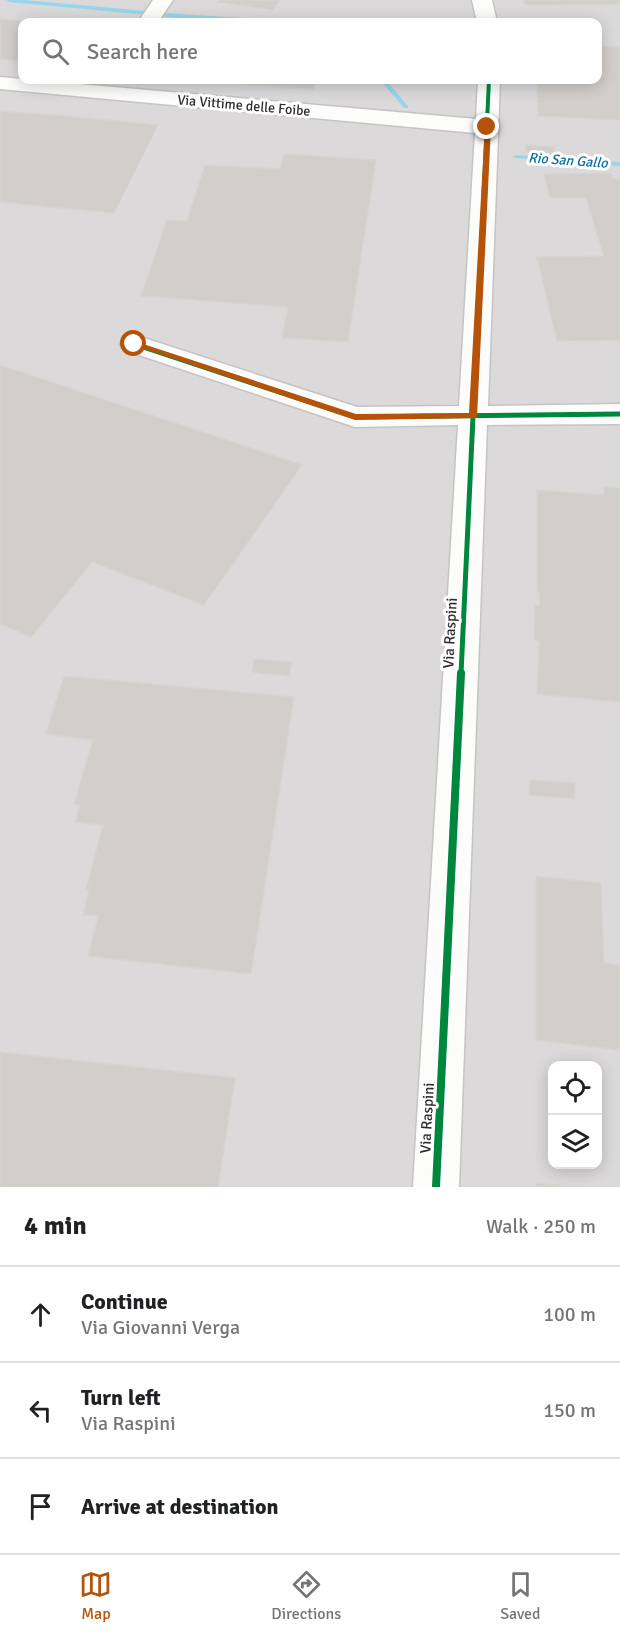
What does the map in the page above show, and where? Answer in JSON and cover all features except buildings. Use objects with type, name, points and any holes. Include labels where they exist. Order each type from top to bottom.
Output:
[{"type":"street","points":[[483,0],[486,18]]},
{"type":"street","name":"Via Vittime delle Foibe","points":[[0,83],[18,83]]},
{"type":"street","name":"Via Vittime delle Foibe","points":[[37,84],[112,86],[487,127]]},
{"type":"street","name":"Via Raspini","points":[[436,1187],[489,84]]},
{"type":"street","points":[[134,344],[355,417],[620,414]]},
{"type":"shaded area","points":[[0,0],[620,0],[620,1187],[0,1187]]},
{"type":"waterway","name":"Rio San Gallo","points":[[9,0],[211,18]]},
{"type":"waterway","name":"Rio San Gallo","points":[[386,84],[406,107]]},
{"type":"waterway","name":"Rio San Gallo","points":[[516,157],[620,164]]},
{"type":"cycle path","points":[[436,1187],[489,84]]},
{"type":"cycle path","points":[[134,344],[355,417],[620,414]]},
{"type":"route","points":[[134,344],[355,417],[474,416],[487,127]]}]
